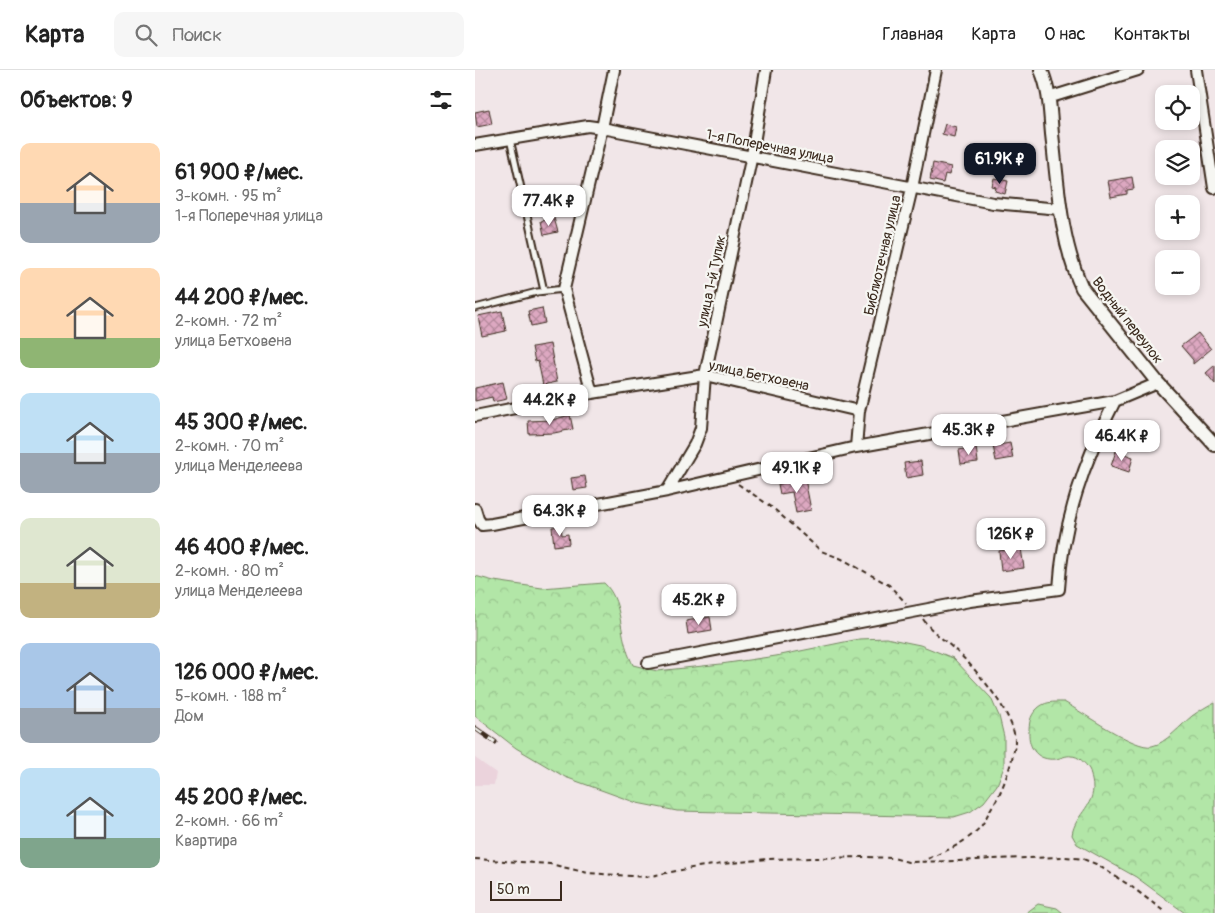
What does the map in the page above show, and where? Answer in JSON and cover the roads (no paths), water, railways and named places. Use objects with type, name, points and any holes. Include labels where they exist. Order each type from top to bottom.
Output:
[{"type":"street","points":[[592,393],[564,289],[614,70]]},
{"type":"street","name":"улица 1-й Тупик","points":[[667,491],[699,436],[701,428],[705,375],[752,155],[766,70]]},
{"type":"street","name":"Библиотечная улица","points":[[856,447],[859,411],[912,188],[937,70]]},
{"type":"street","name":"Водный переулок","points":[[1041,70],[1048,98],[1060,209],[1076,276],[1082,288],[1158,383],[1215,445]]},
{"type":"street","points":[[1048,98],[1138,70]]},
{"type":"street","points":[[1196,70],[1214,188]]},
{"type":"street","name":"1-я Поперечная улица","points":[[475,145],[588,126],[752,155],[993,203],[1060,209]]},
{"type":"street","name":"улица Бетховена","points":[[475,416],[592,393],[705,375],[859,411]]},
{"type":"street","points":[[475,509],[478,520],[483,525],[492,524],[667,491],[856,447],[1115,401],[1158,383]]},
{"type":"street","points":[[648,663],[970,601],[1059,589],[1064,542],[1070,515],[1086,464],[1115,401]]},
{"type":"lane","points":[[510,139],[544,291]]},
{"type":"lane","points":[[475,308],[544,291],[564,289]]},
{"type":"railway","points":[[475,728],[495,742]]}]
